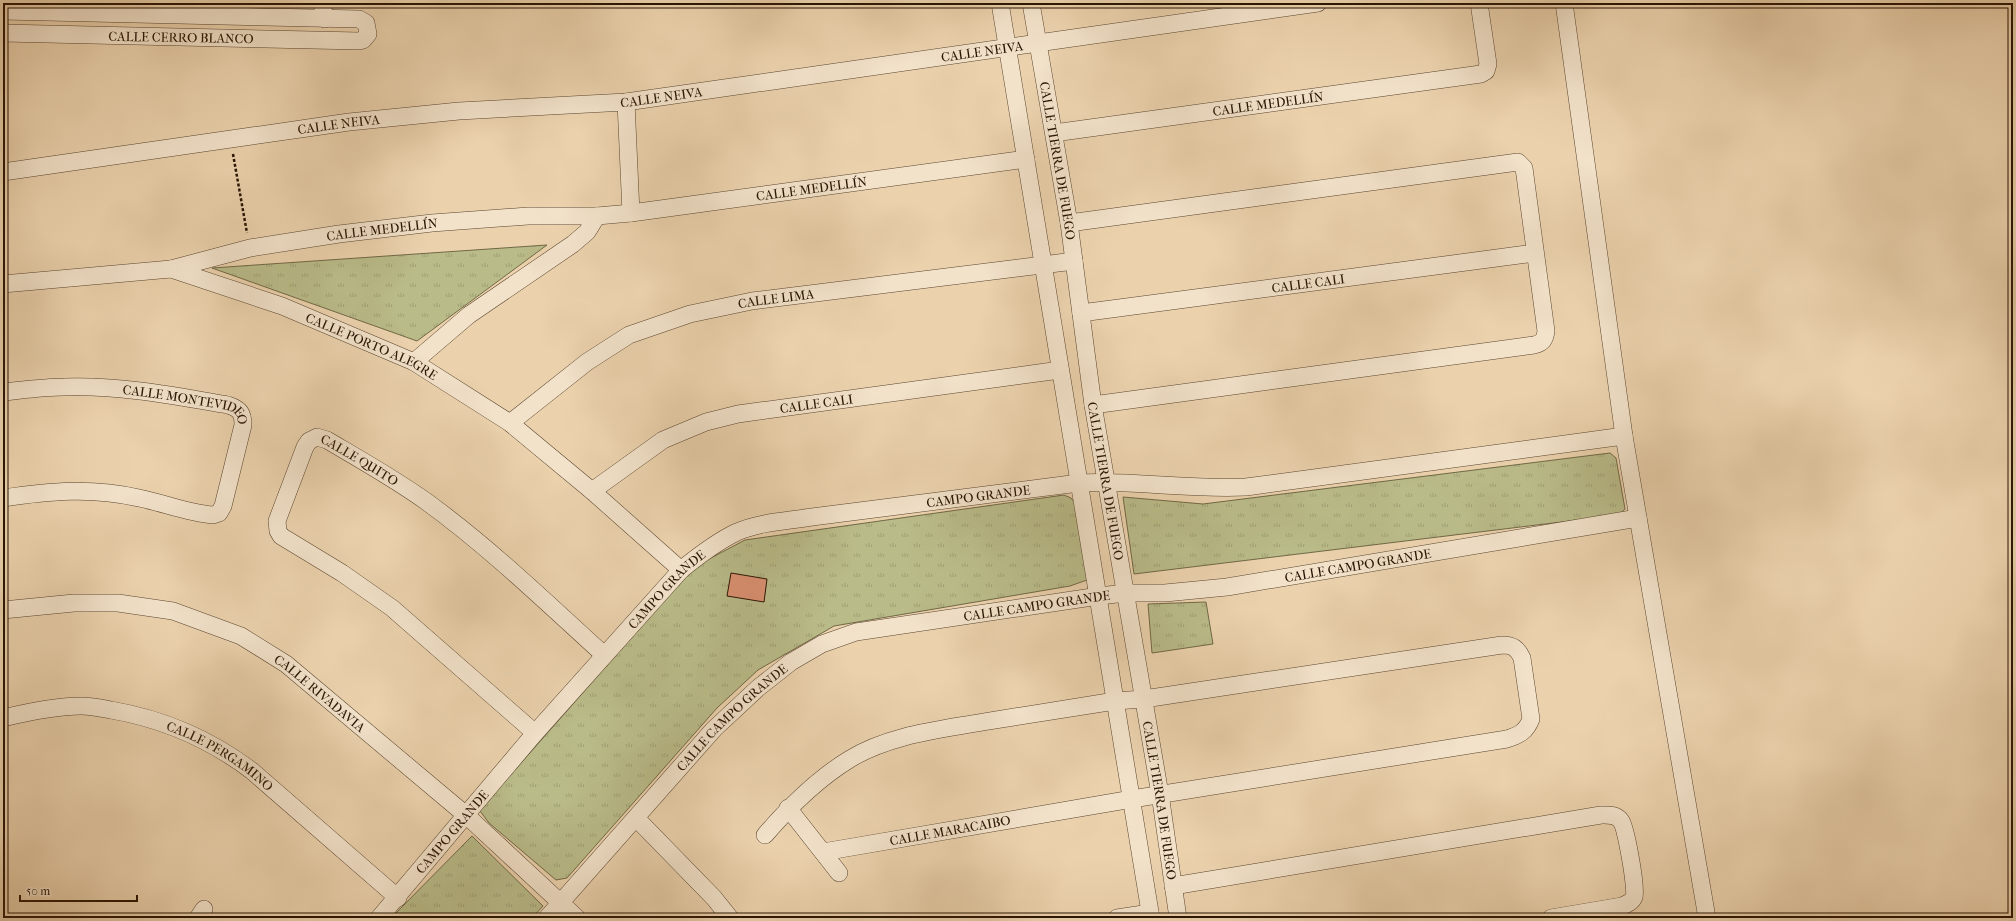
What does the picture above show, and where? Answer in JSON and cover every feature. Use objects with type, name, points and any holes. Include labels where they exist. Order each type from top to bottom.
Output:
[{"type":"street","points":[[1000,3],[1007,48]]},
{"type":"street","points":[[1031,3],[1038,44]]},
{"type":"street","name":"CALLE NEIVA","points":[[3,172],[230,141],[349,122],[459,111],[626,102],[1318,3]]},
{"type":"street","name":"CALLE MEDELLÍN","points":[[1054,133],[1481,74],[1486,71],[1488,64],[1479,3]]},
{"type":"street","points":[[1564,3],[1624,436],[1707,918]]},
{"type":"street","points":[[107,8],[111,35]]},
{"type":"street","name":"CALLE CERRO BLANCO","points":[[3,11],[107,8],[324,11],[359,19],[366,23],[368,34],[363,40],[359,41],[3,34]]},
{"type":"street","name":"CALLE TIERRA DE FUEGO","points":[[1038,44],[1069,223],[1093,405],[1160,794],[1178,918]]},
{"type":"street","name":"CALLE TIERRA DE FUEGO","points":[[1007,48],[1099,596],[1150,915]]},
{"type":"street","points":[[626,102],[631,213]]},
{"type":"street","name":"CALLE MEDELLÍN","points":[[171,269],[250,248],[339,234],[432,223],[528,216],[597,216],[631,213],[1026,159]]},
{"type":"street","points":[[1069,223],[1518,162],[1524,168],[1546,330],[1545,339],[1540,344],[1093,405]]},
{"type":"street","points":[[414,362],[469,315],[573,244],[587,232],[597,216]]},
{"type":"street","name":"CALLE CALI","points":[[1081,313],[1535,253]]},
{"type":"street","name":"CALLE LIMA","points":[[510,423],[587,362],[629,334],[690,314],[752,301],[1074,261]]},
{"type":"street","name":"CALLE PORTO ALEGRE","points":[[3,284],[171,269],[282,306],[414,362],[510,423],[592,491],[681,570]]},
{"type":"street","name":"CALLE CALI","points":[[592,491],[663,440],[706,422],[738,414],[1060,370]]},
{"type":"street","name":"CALLE MONTEVIDEO","points":[[3,392],[63,387],[163,394],[228,405],[238,408],[243,416],[243,425],[223,506],[219,513],[213,515],[138,497],[85,490],[53,491],[3,498]]},
{"type":"street","points":[[1079,483],[1106,482],[1210,488],[1246,488],[1624,436]]},
{"type":"street","name":"CALLE QUITO","points":[[535,733],[392,608],[342,573],[281,536],[278,531],[278,521],[305,448],[309,441],[317,437],[327,440],[383,472],[427,502],[470,535],[604,655]]},
{"type":"street","name":"CAMPO GRANDE","points":[[380,918],[535,733],[604,655],[681,570],[707,550],[738,532],[771,523],[1079,483]]},
{"type":"street","name":"CALLE CAMPO GRANDE","points":[[547,918],[714,729],[758,688],[791,662],[822,644],[856,632],[895,624],[1099,596],[1126,593],[1165,593],[1227,587],[1638,518]]},
{"type":"street","name":"CALLE RIVADAVIA","points":[[3,610],[74,603],[118,603],[173,611],[204,621],[241,636],[286,664],[467,816],[577,918]]},
{"type":"street","name":"CALLE MARACAIBO","points":[[824,852],[1160,794],[1507,739],[1521,734],[1528,727],[1531,719],[1522,658],[1518,650],[1512,645],[1502,645],[1144,699]]},
{"type":"street","points":[[765,835],[788,808],[816,783],[851,758],[886,743],[919,733],[1115,701],[1144,699]]},
{"type":"street","name":"CALLE PERGAMINO","points":[[3,718],[32,711],[81,706],[141,716],[168,724],[200,738],[226,752],[252,771],[398,898]]},
{"type":"street","points":[[788,808],[839,873]]},
{"type":"street","points":[[1173,886],[1601,815],[1613,815],[1621,821],[1625,831],[1634,886],[1634,896],[1630,902],[1622,906],[1550,918]]},
{"type":"street","points":[[636,818],[714,898],[730,918]]},
{"type":"street","points":[[1117,918],[1150,915]]},
{"type":"path","points":[[230,141],[250,248]]},
{"type":"green space","points":[[547,245],[417,341],[212,268]]},
{"type":"green space","points":[[1610,453],[1616,458],[1625,509],[1619,515],[1134,574],[1123,497],[1203,504]]},
{"type":"green space","points":[[1064,495],[1071,498],[1075,503],[1087,580],[1070,586],[834,626],[758,670],[717,708],[567,878],[556,880],[489,823],[480,811],[684,578],[707,560],[745,540]]},
{"type":"green space","points":[[1206,602],[1213,644],[1152,653],[1148,604]]},
{"type":"green space","points":[[472,836],[543,906],[532,918],[391,918]]},
{"type":"building","points":[[731,573],[767,579],[764,602],[727,596]]}]
